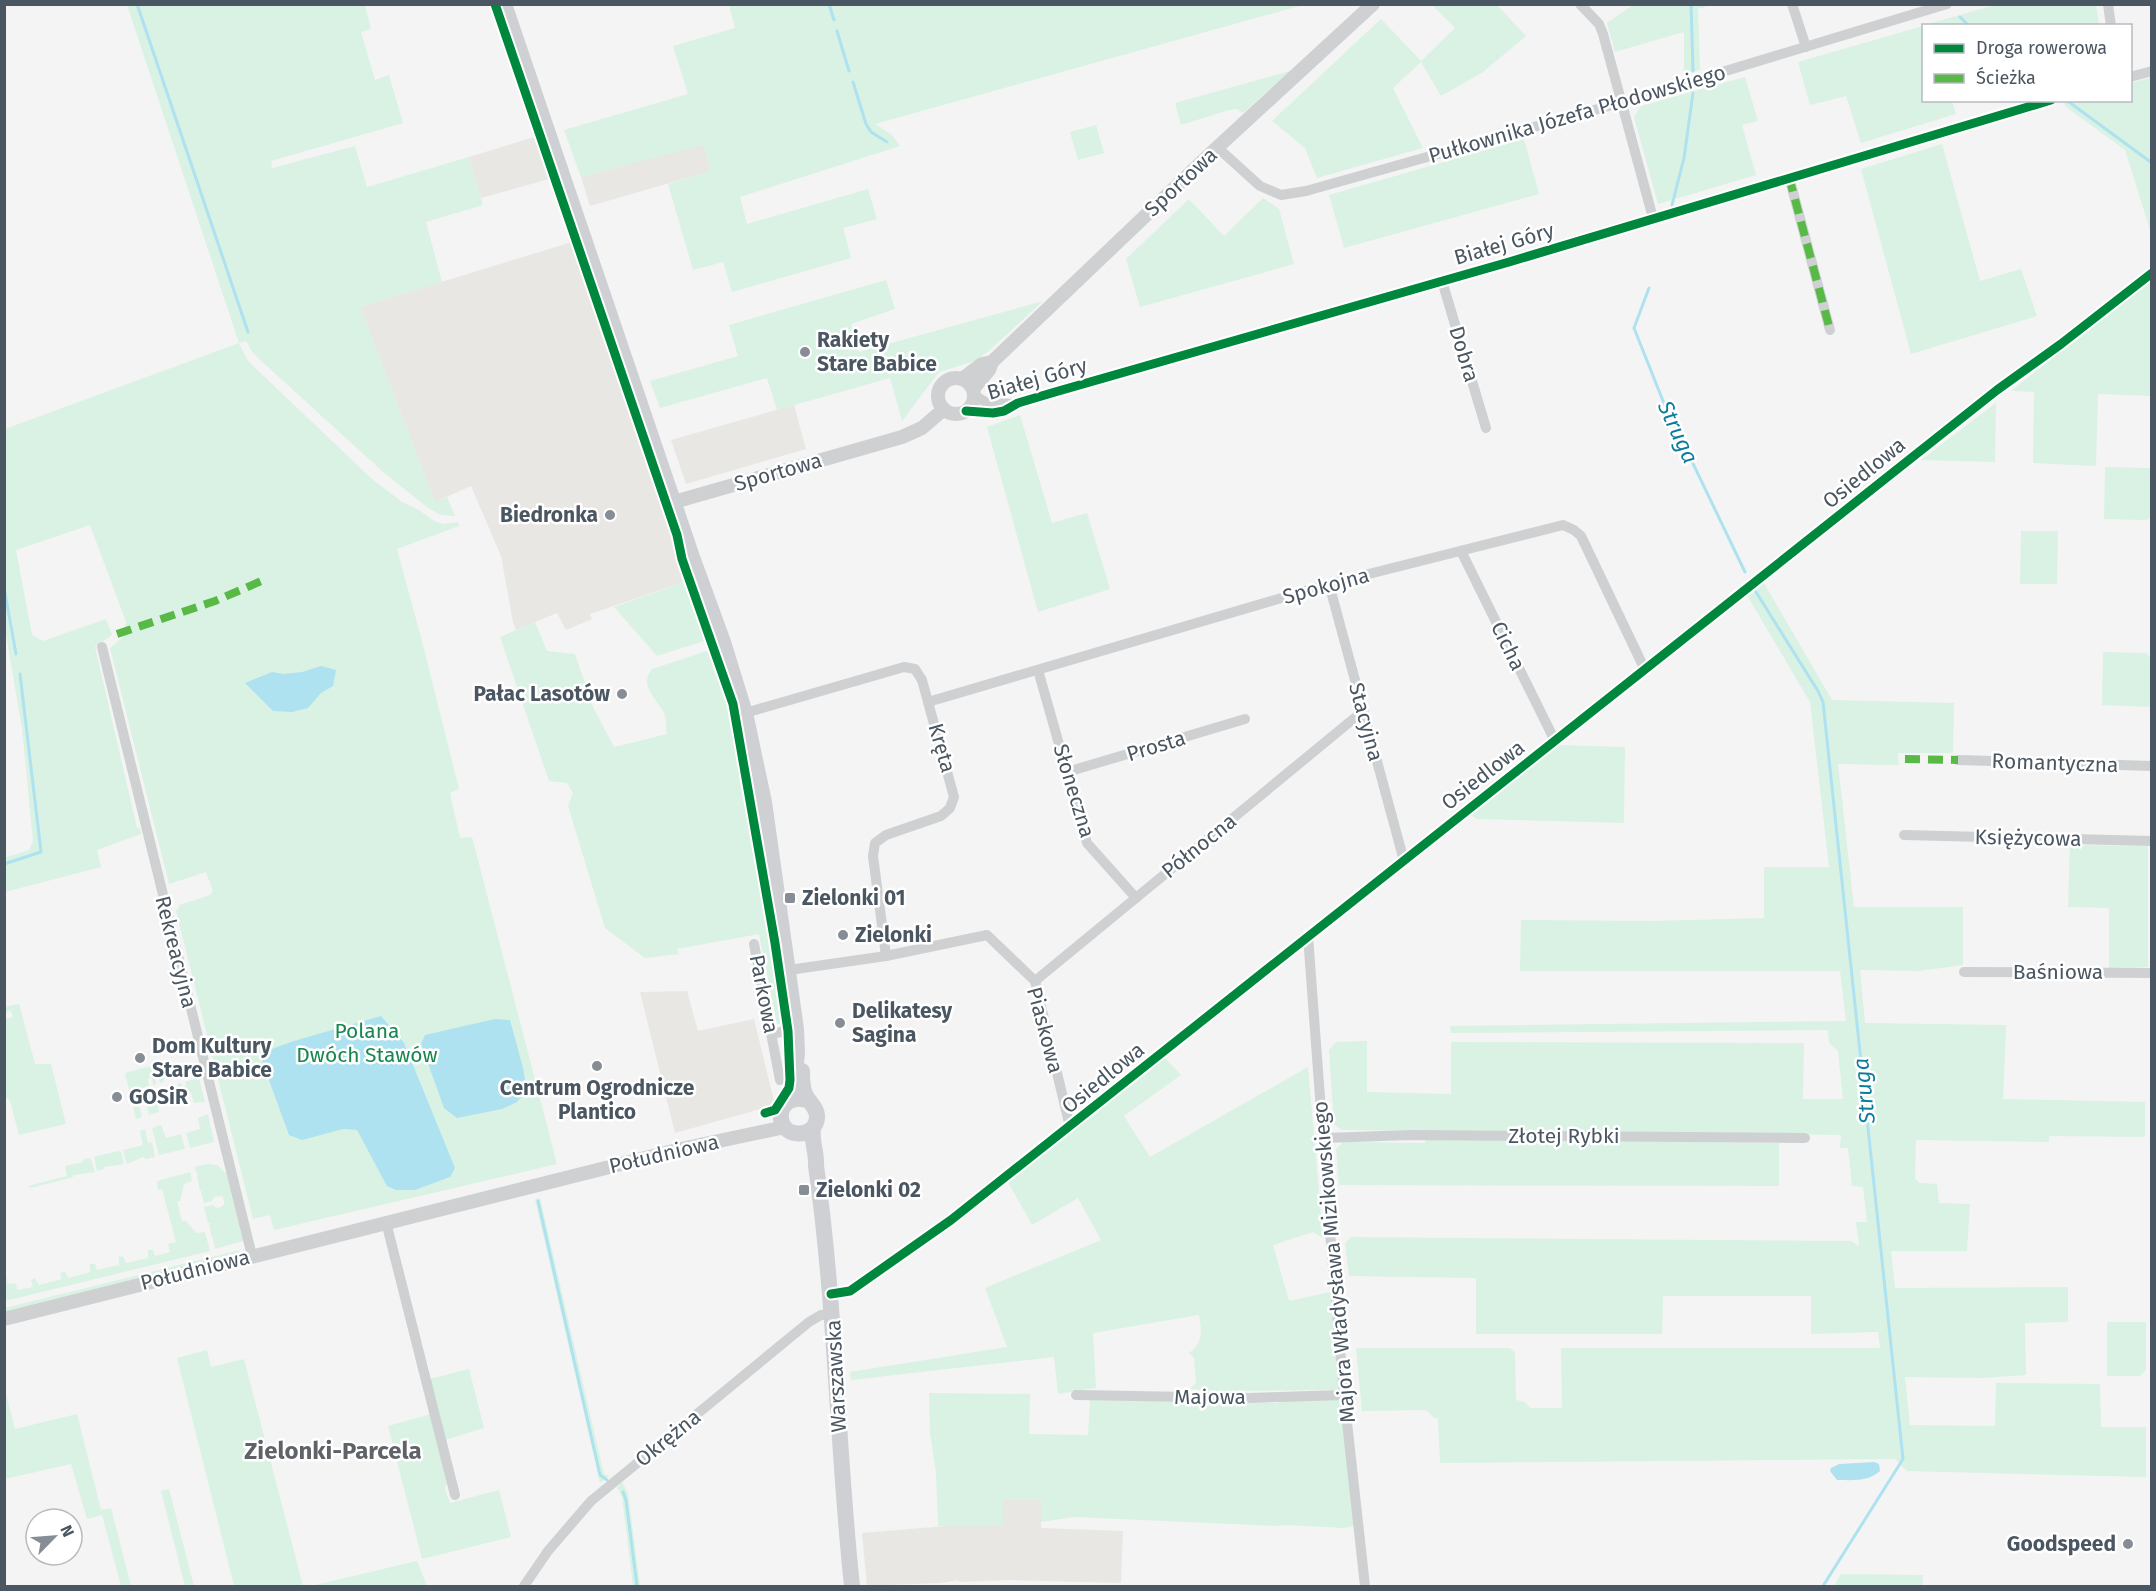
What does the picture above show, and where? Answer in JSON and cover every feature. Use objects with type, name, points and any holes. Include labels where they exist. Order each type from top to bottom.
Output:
[{"type":"main road","points":[[504,4],[723,642],[745,713],[765,802],[789,970],[797,1056],[793,1115],[808,1132],[813,1128]]},
{"type":"main road","name":"Warszawska","points":[[816,1166],[793,1115],[816,1111],[817,1116],[812,1136],[817,1157],[816,1166],[833,1314],[845,1520],[852,1587]]},
{"type":"street","name":"Sportowa","points":[[973,392],[992,362],[1373,4]]},
{"type":"street","points":[[1580,4],[1599,24],[1623,102],[1653,218]]},
{"type":"street","points":[[1792,4],[1806,47]]},
{"type":"street","name":"Pułkownika Józefa Płodowskiego","points":[[1218,148],[1260,186],[1281,195],[1306,191],[1623,102],[1947,4]]},
{"type":"street","points":[[2108,4],[2111,24]]},
{"type":"street","points":[[2132,76],[2151,71]]},
{"type":"street","name":"Białej Góry","points":[[966,411],[993,414],[1004,411],[1018,403],[1442,281],[2044,102]]},
{"type":"street","points":[[1789,177],[1830,330]]},
{"type":"street","name":"Osiedlowa","points":[[831,1294],[850,1291],[951,1220],[1997,390],[2061,344],[2151,273]]},
{"type":"street","name":"Dobra","points":[[1442,281],[1486,428]]},
{"type":"street","name":"Sportowa","points":[[962,379],[982,364],[992,362]]},
{"type":"street","points":[[952,378],[962,379],[968,383],[973,392],[972,404],[966,411],[952,414],[944,409],[939,401],[941,387],[952,378]]},
{"type":"street","name":"Białej Góry","points":[[973,392],[987,403],[1018,403]]},
{"type":"street","name":"Sportowa","points":[[674,502],[902,437],[922,428],[944,409]]},
{"type":"street","name":"Spokojna","points":[[928,702],[1329,584],[1563,525],[1581,536],[1645,670]]},
{"type":"street","name":"Cicha","points":[[1461,551],[1555,741]]},
{"type":"street","name":"Stacyjna","points":[[1329,584],[1404,861]]},
{"type":"street","name":"Rekreacyjna","points":[[102,647],[252,1256]]},
{"type":"street","name":"Kręta","points":[[745,713],[904,667],[915,669],[922,680],[954,797],[950,808],[942,816],[886,835],[875,843],[873,856],[886,956]]},
{"type":"street","name":"Słoneczna","points":[[1038,670],[1087,843],[1136,898]]},
{"type":"street","name":"Północna","points":[[1035,981],[1364,711]]},
{"type":"street","name":"Prosta","points":[[1067,772],[1245,719]]},
{"type":"street","name":"Romantyczna","points":[[1958,760],[2151,766]]},
{"type":"street","name":"Księżycowa","points":[[1904,836],[2151,841]]},
{"type":"street","name":"Piaskowa","points":[[789,970],[886,956],[987,935],[1035,981],[1070,1127]]},
{"type":"street","name":"Majora Władysława Mizikowskiego","points":[[1308,936],[1344,1395],[1365,1587]]},
{"type":"street","name":"Parkowa","points":[[754,944],[780,1080]]},
{"type":"street","name":"Baśniowa","points":[[1964,972],[2151,972]]},
{"type":"street","points":[[771,1034],[796,1029]]},
{"type":"street","name":"Południowa","points":[[4,1319],[386,1222],[733,1138],[793,1115]]},
{"type":"street","name":"Złotej Rybki","points":[[1324,1138],[1411,1135],[1805,1138]]},
{"type":"street","points":[[386,1222],[455,1495]]},
{"type":"street","name":"Okrężna","points":[[524,1587],[548,1551],[591,1501],[809,1322],[821,1315],[833,1314]]},
{"type":"street","name":"Majowa","points":[[1076,1395],[1230,1398],[1344,1395]]},
{"type":"shaded area","points":[[534,137],[549,179],[481,198],[469,157]]},
{"type":"shaded area","points":[[703,144],[711,171],[590,206],[581,177]]},
{"type":"shaded area","points":[[572,242],[687,581],[590,614],[592,619],[566,630],[557,613],[516,630],[501,556],[471,486],[435,502],[360,307]]},
{"type":"shaded area","points":[[794,405],[806,449],[686,484],[671,440]]},
{"type":"shaded area","points":[[687,991],[698,1031],[754,1019],[775,1105],[675,1133],[640,992]]},
{"type":"shaded area","points":[[1003,1499],[1041,1500],[1041,1528],[1123,1531],[1121,1583],[1011,1580],[959,1582],[959,1580],[867,1586],[862,1533],[958,1525],[1003,1526]]},
{"type":"green space","points":[[729,4],[1303,5],[875,124],[892,135],[900,146],[740,197],[747,224],[868,189],[877,219],[843,228],[851,258],[732,292],[723,262],[693,270],[668,184],[711,171],[703,145],[581,177],[564,130],[688,94],[673,46],[735,28]]},
{"type":"green space","points":[[1998,4],[2096,5],[2099,24],[1928,24]]},
{"type":"green space","points":[[127,5],[365,5],[371,29],[361,32],[375,80],[389,75],[403,123],[271,161],[272,168],[355,146],[367,187],[469,157],[483,205],[426,222],[442,282],[360,307],[435,502],[447,497],[455,516],[441,515],[428,508],[382,471],[258,358],[246,341],[239,343]]},
{"type":"green space","points":[[1432,5],[1497,5],[1526,36],[1483,72],[1441,96],[1421,62],[1393,88],[1423,148],[1317,178],[1305,148],[1272,121],[1381,19],[1421,61],[1455,28]]},
{"type":"green space","points":[[1633,5],[1711,5],[1698,9],[1700,70],[1684,74],[1684,32],[1615,52],[1607,23]]},
{"type":"green space","points":[[1922,26],[1922,102],[1952,102],[1956,114],[1861,143],[1846,96],[1810,105],[1798,62]]},
{"type":"green space","points":[[1290,71],[1243,113],[1237,109],[1229,110],[1181,125],[1175,103]]},
{"type":"green space","points":[[1745,77],[1758,121],[1742,125],[1756,175],[1658,204],[1634,117],[1641,106]]},
{"type":"green space","points":[[2152,77],[2151,233],[2125,150],[2066,107],[2063,102],[2132,102],[2132,83]]},
{"type":"green space","points":[[1096,125],[1104,153],[1078,160],[1070,132]]},
{"type":"green space","points":[[1524,139],[1539,194],[1344,248],[1329,195]]},
{"type":"green space","points":[[1942,144],[1980,281],[2021,269],[2037,316],[1911,354],[1861,169]]},
{"type":"green space","points":[[1263,198],[1279,209],[1294,264],[1140,307],[1126,259],[1189,199],[1224,236]]},
{"type":"green space","points":[[2151,279],[2151,396],[2098,394],[2096,466],[2033,463],[2034,392],[2011,391]]},
{"type":"green space","points":[[886,280],[895,309],[851,324],[859,352],[1043,301],[975,361],[939,372],[902,421],[890,378],[777,410],[767,378],[660,408],[650,381],[738,356],[729,325]]},
{"type":"green space","name":"Polana Dwóch Stawów","points":[[239,343],[248,361],[372,479],[402,502],[419,510],[434,521],[443,524],[458,522],[459,526],[397,549],[459,789],[450,793],[460,838],[472,837],[557,1164],[274,1230],[270,1215],[253,1219],[176,911],[180,905],[210,895],[213,891],[206,872],[169,884],[110,648],[122,638],[126,622],[90,525],[16,550],[32,635],[43,641],[106,619],[112,635],[95,647],[137,828],[140,828],[141,834],[97,850],[101,867],[5,892],[4,858],[29,850],[33,841],[22,728],[5,629],[5,429]]},
{"type":"green space","points":[[1996,403],[1995,462],[1921,460]]},
{"type":"green space","points":[[1020,415],[1052,523],[1087,513],[1110,589],[1038,612],[987,427]]},
{"type":"green space","points":[[2105,467],[2151,468],[2151,517],[2147,520],[2104,519]]},
{"type":"green space","points":[[2021,531],[2058,531],[2057,584],[2020,584]]},
{"type":"green space","points":[[687,581],[707,640],[657,656],[614,607]]},
{"type":"green space","points":[[1764,583],[1832,700],[1954,703],[1953,753],[1898,753],[1899,765],[1838,764],[1854,907],[1963,907],[1963,965],[1919,971],[1860,970],[1865,1023],[2006,1025],[2003,1099],[2145,1102],[2145,1137],[2049,1136],[2049,1142],[1916,1140],[1915,1179],[1920,1183],[1937,1184],[1939,1203],[1970,1204],[1967,1251],[1891,1251],[1895,1288],[2068,1287],[2068,1322],[2025,1323],[2026,1375],[1981,1378],[1905,1377],[1910,1425],[1995,1426],[1996,1383],[2100,1384],[2101,1427],[2146,1427],[2146,1477],[1907,1471],[1895,1459],[1440,1463],[1438,1418],[1434,1418],[1426,1410],[1362,1411],[1356,1348],[1510,1348],[1515,1353],[1516,1400],[1525,1402],[1530,1408],[1562,1408],[1561,1348],[1880,1348],[1878,1332],[1811,1334],[1811,1296],[1663,1296],[1662,1334],[1476,1334],[1476,1278],[1349,1276],[1345,1243],[1351,1237],[1851,1241],[1859,1246],[1856,1222],[1867,1222],[1863,1187],[1852,1186],[1848,1148],[1840,1148],[1841,1135],[1342,1130],[1334,1124],[1329,1050],[1336,1042],[1367,1041],[1367,1092],[1451,1094],[1451,1042],[1804,1043],[1803,1099],[1843,1099],[1838,1051],[1829,1043],[1828,1030],[1451,1033],[1450,1026],[1846,1021],[1840,971],[1520,971],[1521,920],[1652,921],[1764,918],[1764,867],[1829,867],[1810,702],[1748,597]]},
{"type":"green space","points":[[535,622],[547,651],[575,654],[593,707],[614,747],[667,734],[666,719],[650,691],[648,675],[652,669],[710,650],[730,706],[779,983],[783,1023],[777,1024],[759,934],[677,949],[679,954],[645,958],[605,928],[568,806],[573,793],[567,783],[549,781],[500,637]]},
{"type":"green space","points":[[2103,652],[2147,653],[2150,658],[2150,707],[2102,705]]},
{"type":"green space","points":[[1557,745],[1625,747],[1624,823],[1477,819],[1469,814]]},
{"type":"green space","points":[[2070,845],[2148,846],[2148,967],[2109,968],[2109,908],[2068,907]]},
{"type":"green space","points":[[19,1004],[35,1064],[51,1064],[66,1124],[19,1135],[10,1101],[5,1096],[5,1019],[13,1017],[11,1011],[5,1012],[4,1007]]},
{"type":"green space","points":[[1164,1057],[1181,1075],[1124,1116],[1150,1157],[1308,1067],[1323,1238],[1313,1232],[1273,1245],[1289,1301],[1330,1292],[1339,1390],[1217,1391],[1190,1389],[1196,1383],[1194,1358],[1189,1353],[1199,1341],[1201,1327],[1199,1315],[1093,1333],[1096,1388],[1058,1394],[1054,1357],[851,1380],[850,1372],[1007,1347],[985,1288],[1101,1240],[1078,1198],[1032,1225],[1008,1182]]},
{"type":"green space","points":[[161,1063],[166,1076],[162,1083],[160,1083],[159,1076],[155,1077],[156,1084],[153,1085],[152,1078],[148,1078],[149,1086],[135,1091],[142,1117],[136,1119],[125,1073]]},
{"type":"green space","points":[[199,1078],[205,1102],[194,1103],[191,1093],[182,1095],[180,1093],[177,1096],[175,1090],[179,1083],[182,1087],[186,1086],[185,1082]]},
{"type":"green space","points":[[164,1087],[172,1097],[157,1101],[159,1112],[149,1115],[144,1092],[150,1091],[151,1094],[155,1094],[154,1090],[158,1089],[159,1093]]},
{"type":"green space","points":[[208,1114],[214,1142],[190,1148],[186,1133],[200,1129],[198,1118]]},
{"type":"green space","points":[[161,1125],[166,1138],[181,1134],[185,1149],[159,1155],[152,1128]]},
{"type":"green space","points":[[145,1129],[148,1143],[152,1142],[155,1157],[146,1159],[143,1157],[127,1164],[123,1150],[143,1145],[140,1131]]},
{"type":"green space","points":[[1426,1139],[1779,1143],[1779,1186],[1339,1185],[1336,1149],[1343,1142],[1425,1143]]},
{"type":"green space","points":[[121,1152],[124,1164],[104,1167],[97,1171],[94,1157]]},
{"type":"green space","points":[[88,1158],[91,1159],[95,1172],[74,1175],[28,1188],[28,1186],[67,1176],[65,1166],[83,1162]]},
{"type":"green space","points":[[207,1164],[217,1165],[227,1174],[243,1241],[215,1249],[209,1224],[211,1223],[208,1223],[204,1207],[213,1205],[216,1208],[221,1207],[224,1200],[222,1196],[214,1197],[212,1201],[204,1203],[194,1167]]},
{"type":"green space","points":[[190,1172],[192,1181],[184,1184],[180,1201],[177,1201],[182,1221],[186,1221],[196,1233],[205,1232],[210,1251],[5,1301],[5,1272],[8,1284],[15,1283],[18,1290],[33,1287],[31,1280],[35,1278],[39,1285],[62,1279],[60,1273],[65,1271],[68,1278],[90,1272],[90,1264],[95,1264],[97,1270],[119,1265],[119,1257],[123,1256],[126,1263],[148,1258],[148,1250],[153,1250],[155,1256],[170,1252],[168,1244],[176,1242],[162,1189],[158,1190],[157,1181]]},
{"type":"green space","points":[[540,1198],[604,1474],[609,1476],[600,1483],[535,1199]]},
{"type":"green space","points":[[240,1250],[237,1254],[5,1314],[5,1308]]},
{"type":"green space","points":[[2107,1322],[2146,1322],[2146,1370],[2140,1376],[2107,1376]]},
{"type":"green space","points":[[207,1350],[211,1367],[244,1359],[303,1586],[234,1586],[177,1358]]},
{"type":"green space","points":[[469,1369],[484,1428],[445,1440],[430,1379]]},
{"type":"green space","points":[[5,1390],[15,1429],[77,1414],[101,1510],[111,1508],[131,1586],[121,1586],[102,1515],[87,1519],[71,1464],[5,1479]]},
{"type":"green space","points":[[929,1393],[1030,1394],[1029,1434],[1088,1435],[1090,1400],[1277,1403],[1280,1400],[1340,1397],[1354,1526],[1344,1528],[1276,1526],[1074,1517],[1041,1522],[1041,1500],[1003,1499],[1003,1526],[938,1526]]},
{"type":"green space","points":[[431,1414],[448,1480],[445,1489],[450,1503],[499,1490],[511,1537],[422,1559],[388,1426]]},
{"type":"green space","points":[[622,1482],[628,1493],[640,1586],[633,1586],[622,1496],[617,1488]]},
{"type":"green space","points":[[169,1489],[194,1586],[185,1586],[161,1491]]},
{"type":"green space","points":[[417,1561],[427,1586],[311,1586]]},
{"type":"green space","points":[[1841,1574],[1923,1575],[1922,1586],[1834,1586]]},
{"type":"water","points":[[321,666],[336,670],[333,686],[321,693],[308,708],[292,712],[273,711],[245,683],[272,672],[284,674],[302,672]]},
{"type":"water","points":[[381,1016],[404,1043],[455,1168],[450,1177],[415,1190],[396,1190],[387,1186],[357,1130],[343,1129],[302,1140],[289,1135],[261,1058],[266,1051],[294,1041]]},
{"type":"water","points":[[495,1019],[510,1020],[527,1090],[517,1102],[502,1109],[457,1118],[444,1108],[421,1044],[425,1035]]},
{"type":"water","points":[[1874,1462],[1879,1464],[1880,1471],[1865,1479],[1837,1480],[1830,1471],[1839,1464]]},
{"type":"waterway","points":[[137,4],[248,332]]},
{"type":"waterway","points":[[829,4],[834,20]]},
{"type":"waterway","name":"Struga","points":[[1691,4],[1693,71]]},
{"type":"waterway","points":[[1960,17],[1967,24]]},
{"type":"waterway","points":[[837,31],[849,71]]},
{"type":"waterway","points":[[853,82],[866,124],[871,132],[887,142]]},
{"type":"waterway","name":"Struga","points":[[1672,205],[1684,158],[1693,93]]},
{"type":"waterway","points":[[2069,102],[2152,163]]},
{"type":"waterway","name":"Struga","points":[[1649,288],[1634,328],[1663,401],[1745,572]]},
{"type":"waterway","points":[[4,587],[16,654]]},
{"type":"waterway","name":"Struga","points":[[1756,592],[1823,702],[1903,1459],[1823,1586]]},
{"type":"waterway","points":[[4,864],[41,852],[20,674]]},
{"type":"waterway","points":[[538,1201],[600,1475],[607,1480]]},
{"type":"waterway","points":[[623,1492],[637,1586]]},
{"type":"marked path","points":[[1789,177],[1830,330]]},
{"type":"marked path","points":[[117,634],[215,601],[266,579]]},
{"type":"marked path","points":[[1905,759],[1958,760]]},
{"type":"cycle path","points":[[495,4],[733,704],[788,1031],[789,1088],[775,1110],[765,1113]]},
{"type":"cycle path","points":[[966,411],[993,413],[1004,411],[1018,403],[1055,392],[1509,262],[2044,102]]},
{"type":"cycle path","points":[[831,1294],[850,1291],[951,1220],[1997,390],[2061,344],[2152,273]]},
{"type":"place","name":"Rakiety Stare Babice","points":[[805,352]]},
{"type":"place","name":"Biedronka","points":[[610,515]]},
{"type":"place","name":"Pałac Lasotów","points":[[622,694]]},
{"type":"place","name":"Zielonki 01","points":[[790,898]]},
{"type":"place","name":"Zielonki","points":[[843,935]]},
{"type":"place","name":"Delikatesy Sagina","points":[[840,1023]]},
{"type":"place","name":"Dom Kultury Stare Babice","points":[[140,1058]]},
{"type":"place","name":"Centrum Ogrodnicze Plantico","points":[[597,1066]]},
{"type":"place","name":"GOSiR","points":[[117,1097]]},
{"type":"place","name":"Zielonki 02","points":[[804,1190]]},
{"type":"place","name":"Goodspeed","points":[[2128,1544]]},
{"type":"district","name":"Zielonki-Parcela","points":[[333,1451]]}]
